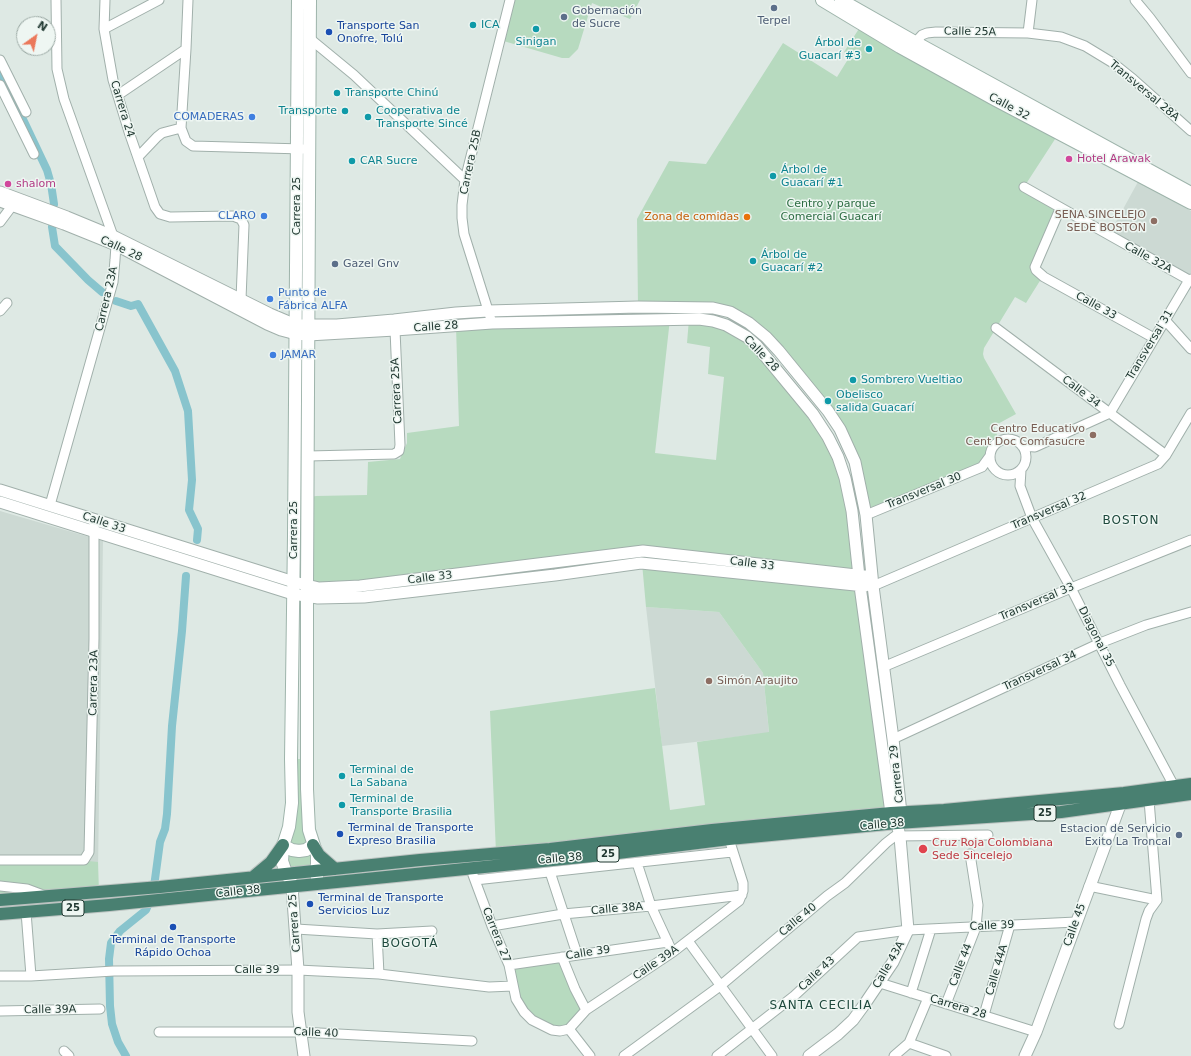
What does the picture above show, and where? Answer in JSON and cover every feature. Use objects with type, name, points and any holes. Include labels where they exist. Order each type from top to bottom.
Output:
[{"type":"highway","name":"Calle 38","points":[[162,893],[252,877],[550,849],[712,830],[896,816],[1061,812],[1174,786],[1191,784]]},
{"type":"highway","name":"Calle 38","points":[[1122,799],[1149,800],[1191,794]]},
{"type":"highway","name":"Calle 38","points":[[0,900],[49,896],[144,895],[473,874],[602,855],[896,816]]},
{"type":"highway","points":[[252,877],[259,874],[271,862],[283,845]]},
{"type":"highway","points":[[313,845],[319,855],[335,869]]},
{"type":"highway","name":"Calle 38","points":[[0,914],[109,905],[144,895]]},
{"type":"main road","name":"Carrera 25","points":[[292,886],[282,861],[283,845],[289,827],[292,804],[291,759],[293,588],[302,330],[303,149],[298,0]]},
{"type":"main road","name":"Carrera 25","points":[[303,149],[310,0]]},
{"type":"main road","name":"Calle 32","points":[[832,1],[911,47],[994,99],[1191,203]]},
{"type":"main road","name":"Calle 32","points":[[911,47],[1191,193]]},
{"type":"main road","name":"Carrera 25","points":[[302,330],[308,456],[308,797],[309,830],[317,855],[316,871],[318,884]]},
{"type":"main road","points":[[283,845],[292,850],[299,851],[306,850],[313,845]]},
{"type":"street","name":"Carrera 23A","points":[[50,505],[113,282],[114,241],[64,99],[57,69],[56,0]]},
{"type":"street","name":"Carrera 24","points":[[105,0],[104,29],[113,80],[155,207],[160,214],[170,217],[234,216],[241,219],[244,225],[242,299]]},
{"type":"street","points":[[104,29],[159,0]]},
{"type":"street","points":[[188,0],[181,128],[186,140],[193,146],[303,149]]},
{"type":"street","name":"Carrera 25B","points":[[492,323],[464,234],[462,205],[465,180],[510,0]]},
{"type":"street","points":[[1028,33],[1032,0]]},
{"type":"street","points":[[1135,0],[1191,74]]},
{"type":"street","name":"Calle 25A","points":[[911,47],[922,35],[927,33],[1028,33]]},
{"type":"street","name":"Transversal 28A","points":[[1028,33],[1060,37],[1085,46],[1113,63],[1133,79],[1191,131]]},
{"type":"street","points":[[309,38],[354,75],[465,180]]},
{"type":"street","points":[[118,95],[186,49]]},
{"type":"street","points":[[0,60],[26,112]]},
{"type":"street","points":[[0,85],[34,154]]},
{"type":"street","points":[[138,157],[157,136],[162,133],[181,128]]},
{"type":"street","name":"Calle 32A","points":[[1024,187],[1060,209],[1190,279]]},
{"type":"street","name":"Calle 28","points":[[0,192],[67,217],[267,324],[281,330],[395,330],[492,323],[699,319],[726,325],[756,345],[774,366],[813,414],[828,436],[838,457]]},
{"type":"street","name":"Calle 28","points":[[0,201],[114,241],[242,299],[302,330],[337,325],[488,311],[698,307],[713,308],[730,312],[749,323],[766,337],[828,411]]},
{"type":"street","points":[[0,222],[12,206]]},
{"type":"street","name":"Calle 33","points":[[1060,209],[1035,267],[1039,273],[1154,338]]},
{"type":"street","name":"Transversal 31","points":[[1110,413],[1190,279]]},
{"type":"street","points":[[0,312],[7,303]]},
{"type":"street","points":[[1165,320],[1191,349]]},
{"type":"street","name":"Calle 34","points":[[996,328],[1166,455]]},
{"type":"street","name":"Carrera 25A","points":[[308,456],[394,454],[399,451],[395,330]]},
{"type":"street","name":"Carrera 29","points":[[828,411],[840,430],[855,462],[866,515],[876,581],[883,667],[893,739],[896,816]]},
{"type":"street","points":[[1022,446],[1036,447],[1110,413]]},
{"type":"street","name":"Transversal 32","points":[[876,581],[1032,518],[1158,464],[1166,455],[1191,413]]},
{"type":"street","points":[[1020,486],[1006,476],[982,467],[990,456],[995,444],[1005,439],[1016,442],[1022,446],[1026,452],[1023,466]]},
{"type":"street","points":[[1006,476],[1011,476],[1023,466],[1036,447]]},
{"type":"street","points":[[990,456],[993,467],[997,472]]},
{"type":"street","name":"Carrera 29","points":[[838,457],[845,478],[852,511],[859,581],[896,816]]},
{"type":"street","name":"Diagonal 35","points":[[1023,466],[1020,486],[1032,518],[1071,588],[1120,685],[1174,786]]},
{"type":"street","name":"Transversal 30","points":[[866,515],[982,467]]},
{"type":"street","name":"Calle 33","points":[[0,490],[50,505],[293,588]]},
{"type":"street","name":"Calle 33","points":[[0,502],[93,532],[332,599],[364,597],[555,575],[642,563],[859,581],[876,581]]},
{"type":"street","name":"Carrera 23A","points":[[0,860],[84,860],[87,857],[90,847],[94,639],[94,520]]},
{"type":"street","name":"Transversal 33","points":[[883,667],[1071,588],[1191,540]]},
{"type":"street","name":"Calle 33","points":[[307,591],[554,563],[643,551],[859,581]]},
{"type":"street","points":[[554,563],[555,575]]},
{"type":"street","name":"Transversal 34","points":[[893,739],[1100,643],[1146,625],[1191,612]]},
{"type":"street","name":"Calle 45","points":[[1025,1056],[1036,1032],[1122,799]]},
{"type":"street","points":[[1119,1024],[1146,919],[1156,900],[1149,800]]},
{"type":"street","name":"Calle 43A","points":[[809,1056],[838,1034],[853,1020],[880,983],[896,957],[908,930],[900,837],[896,816]]},
{"type":"street","name":"Calle 40","points":[[624,1056],[720,986],[827,896],[845,883],[895,836],[988,835]]},
{"type":"street","points":[[729,839],[732,852],[744,883],[742,895]]},
{"type":"street","points":[[473,874],[550,872],[732,852]]},
{"type":"street","name":"Calle 44","points":[[946,1004],[976,927],[978,905],[970,854]]},
{"type":"street","points":[[637,863],[651,906],[673,952]]},
{"type":"street","points":[[550,872],[577,954]]},
{"type":"street","name":"Carrera 27","points":[[473,874],[492,926],[509,965],[516,999],[524,1012],[532,1020],[552,1030],[560,1031],[569,1029]]},
{"type":"street","points":[[0,886],[27,889],[49,896]]},
{"type":"street","name":"Carrera 25","points":[[292,886],[298,970],[298,1012],[304,1056]]},
{"type":"street","points":[[1089,886],[1156,900]]},
{"type":"street","name":"Calle 38A","points":[[492,926],[563,914],[651,906],[742,895]]},
{"type":"street","name":"Calle 39A","points":[[569,1029],[586,1010],[688,941],[732,907],[739,901],[742,895]]},
{"type":"street","points":[[26,912],[31,976]]},
{"type":"street","name":"Calle 39","points":[[908,930],[1076,922]]},
{"type":"street","name":"Calle 44A","points":[[984,1015],[1010,925]]},
{"type":"street","points":[[296,929],[377,934],[432,930]]},
{"type":"street","points":[[911,993],[931,929]]},
{"type":"street","name":"Calle 43","points":[[717,1056],[794,996],[858,937],[908,930]]},
{"type":"street","points":[[377,934],[379,974]]},
{"type":"street","points":[[688,941],[772,1056]]},
{"type":"street","name":"Calle 39","points":[[509,965],[668,942]]},
{"type":"street","points":[[562,957],[575,989],[586,1010]]},
{"type":"street","name":"Calle 39","points":[[0,976],[31,976],[109,971],[298,970],[379,974],[489,987],[513,986]]},
{"type":"street","name":"Carrera 28","points":[[880,983],[1036,1032]]},
{"type":"street","points":[[894,1056],[909,1042],[928,998]]},
{"type":"street","name":"Calle 39A","points":[[0,1010],[100,1009]]},
{"type":"street","points":[[569,1029],[590,1056]]},
{"type":"street","name":"Calle 40","points":[[159,1032],[300,1032],[472,1041]]},
{"type":"street","points":[[909,1042],[946,1056]]},
{"type":"shaded area","name":"SENA SINCELEJO SEDE BOSTON","points":[[1139,180],[1191,211],[1191,273],[1189,274],[1111,231]]},
{"type":"shaded area","points":[[0,511],[103,541],[98,869],[0,866]]},
{"type":"shaded area","name":"Simón Araujito","points":[[646,607],[719,612],[763,673],[769,733],[662,746]]},
{"type":"green space","points":[[510,0],[640,0],[630,19],[592,3],[578,49],[569,58],[562,58],[500,40]]},
{"type":"green space","name":"Centro y parque Comercial Guacarí","points":[[862,24],[1059,133],[1024,187],[1060,209],[1035,267],[1043,276],[1026,303],[1015,297],[984,348],[984,358],[1016,414],[994,426],[999,441],[982,467],[866,515],[848,446],[779,351],[730,312],[638,307],[637,219],[669,161],[706,164],[783,43],[837,77],[850,56],[844,52]]},
{"type":"green space","points":[[670,319],[655,453],[716,460],[724,377],[708,374],[710,347],[687,343],[689,319],[713,321],[756,345],[838,457],[859,576],[643,551],[554,563],[307,586],[307,498],[316,496],[367,495],[368,462],[400,459],[407,443],[407,433],[459,426],[456,326]]},
{"type":"green space","points":[[642,563],[860,586],[891,813],[496,853],[490,711],[655,688],[670,810],[705,805],[697,742],[769,732],[763,673],[719,612],[646,607]]},
{"type":"green space","points":[[291,759],[308,759],[316,871],[283,874]]},
{"type":"green space","points":[[0,860],[78,860],[98,862],[99,892],[0,900]]},
{"type":"green space","points":[[562,957],[586,1010],[560,1031],[524,1012],[509,965]]},
{"type":"waterway","points":[[0,74],[47,170],[54,204]]},
{"type":"waterway","points":[[52,227],[55,246],[88,280],[102,292]]},
{"type":"waterway","points":[[116,301],[131,306],[138,304],[175,371],[188,411],[192,480],[189,510],[198,529],[197,540]]},
{"type":"waterway","points":[[126,1056],[118,1042],[112,1024],[109,959],[111,943],[120,931],[146,910],[153,894],[160,842],[165,829],[167,814],[172,726],[186,576]]},
{"type":"place","name":"Terpel","points":[[774,8]]},
{"type":"place","name":"Gobernación de Sucre","points":[[564,17]]},
{"type":"place","name":"ICA","points":[[473,25]]},
{"type":"place","name":"Sinigan","points":[[536,29]]},
{"type":"place","name":"Transporte San Onofre, Tolú","points":[[329,32]]},
{"type":"place","name":"Árbol de Guacarí #3","points":[[869,49]]},
{"type":"place","name":"Transporte Chinú","points":[[337,93]]},
{"type":"place","name":"Transporte","points":[[345,111]]},
{"type":"place","name":"COMADERAS","points":[[252,117]]},
{"type":"place","name":"Cooperativa de Transporte Sincé","points":[[368,117]]},
{"type":"place","name":"Hotel Arawak","points":[[1069,159]]},
{"type":"place","name":"CAR Sucre","points":[[352,161]]},
{"type":"place","name":"Árbol de Guacarí #1","points":[[773,176]]},
{"type":"place","name":"shalom","points":[[8,184]]},
{"type":"place","name":"CLARO","points":[[264,216]]},
{"type":"place","name":"Zona de comidas","points":[[747,217]]},
{"type":"place","name":"SENA SINCELEJO SEDE BOSTON","points":[[1154,221]]},
{"type":"place","name":"Árbol de Guacarí #2","points":[[753,261]]},
{"type":"place","name":"Gazel Gnv","points":[[335,264]]},
{"type":"place","name":"Punto de Fábrica ALFA","points":[[270,299]]},
{"type":"place","name":"JAMAR","points":[[273,355]]},
{"type":"place","name":"Sombrero Vueltiao","points":[[853,380]]},
{"type":"place","name":"Obelisco salida Guacarí","points":[[828,401]]},
{"type":"place","name":"Centro Educativo Cent Doc Comfasucre","points":[[1093,435]]},
{"type":"place","name":"Simón Araujito","points":[[709,681]]},
{"type":"place","name":"Terminal de La Sabana","points":[[342,776]]},
{"type":"place","name":"Terminal de Transporte Brasilia","points":[[342,805]]},
{"type":"place","name":"Terminal de Transporte Expreso Brasilia","points":[[340,834]]},
{"type":"place","name":"Estacion de Servicio Exito La Troncal","points":[[1179,835]]},
{"type":"place","name":"Cruz Roja Colombiana Sede Sincelejo","points":[[923,849]]},
{"type":"place","name":"Terminal de Transporte Servicios Luz","points":[[310,904]]},
{"type":"place","name":"Terminal de Transporte Rápido Ochoa","points":[[173,927]]},
{"type":"district","name":"BOSTON","points":[[1131,521]]},
{"type":"district","name":"BOGOTÁ","points":[[410,944]]},
{"type":"district","name":"SANTA CECILIA","points":[[821,1006]]}]
